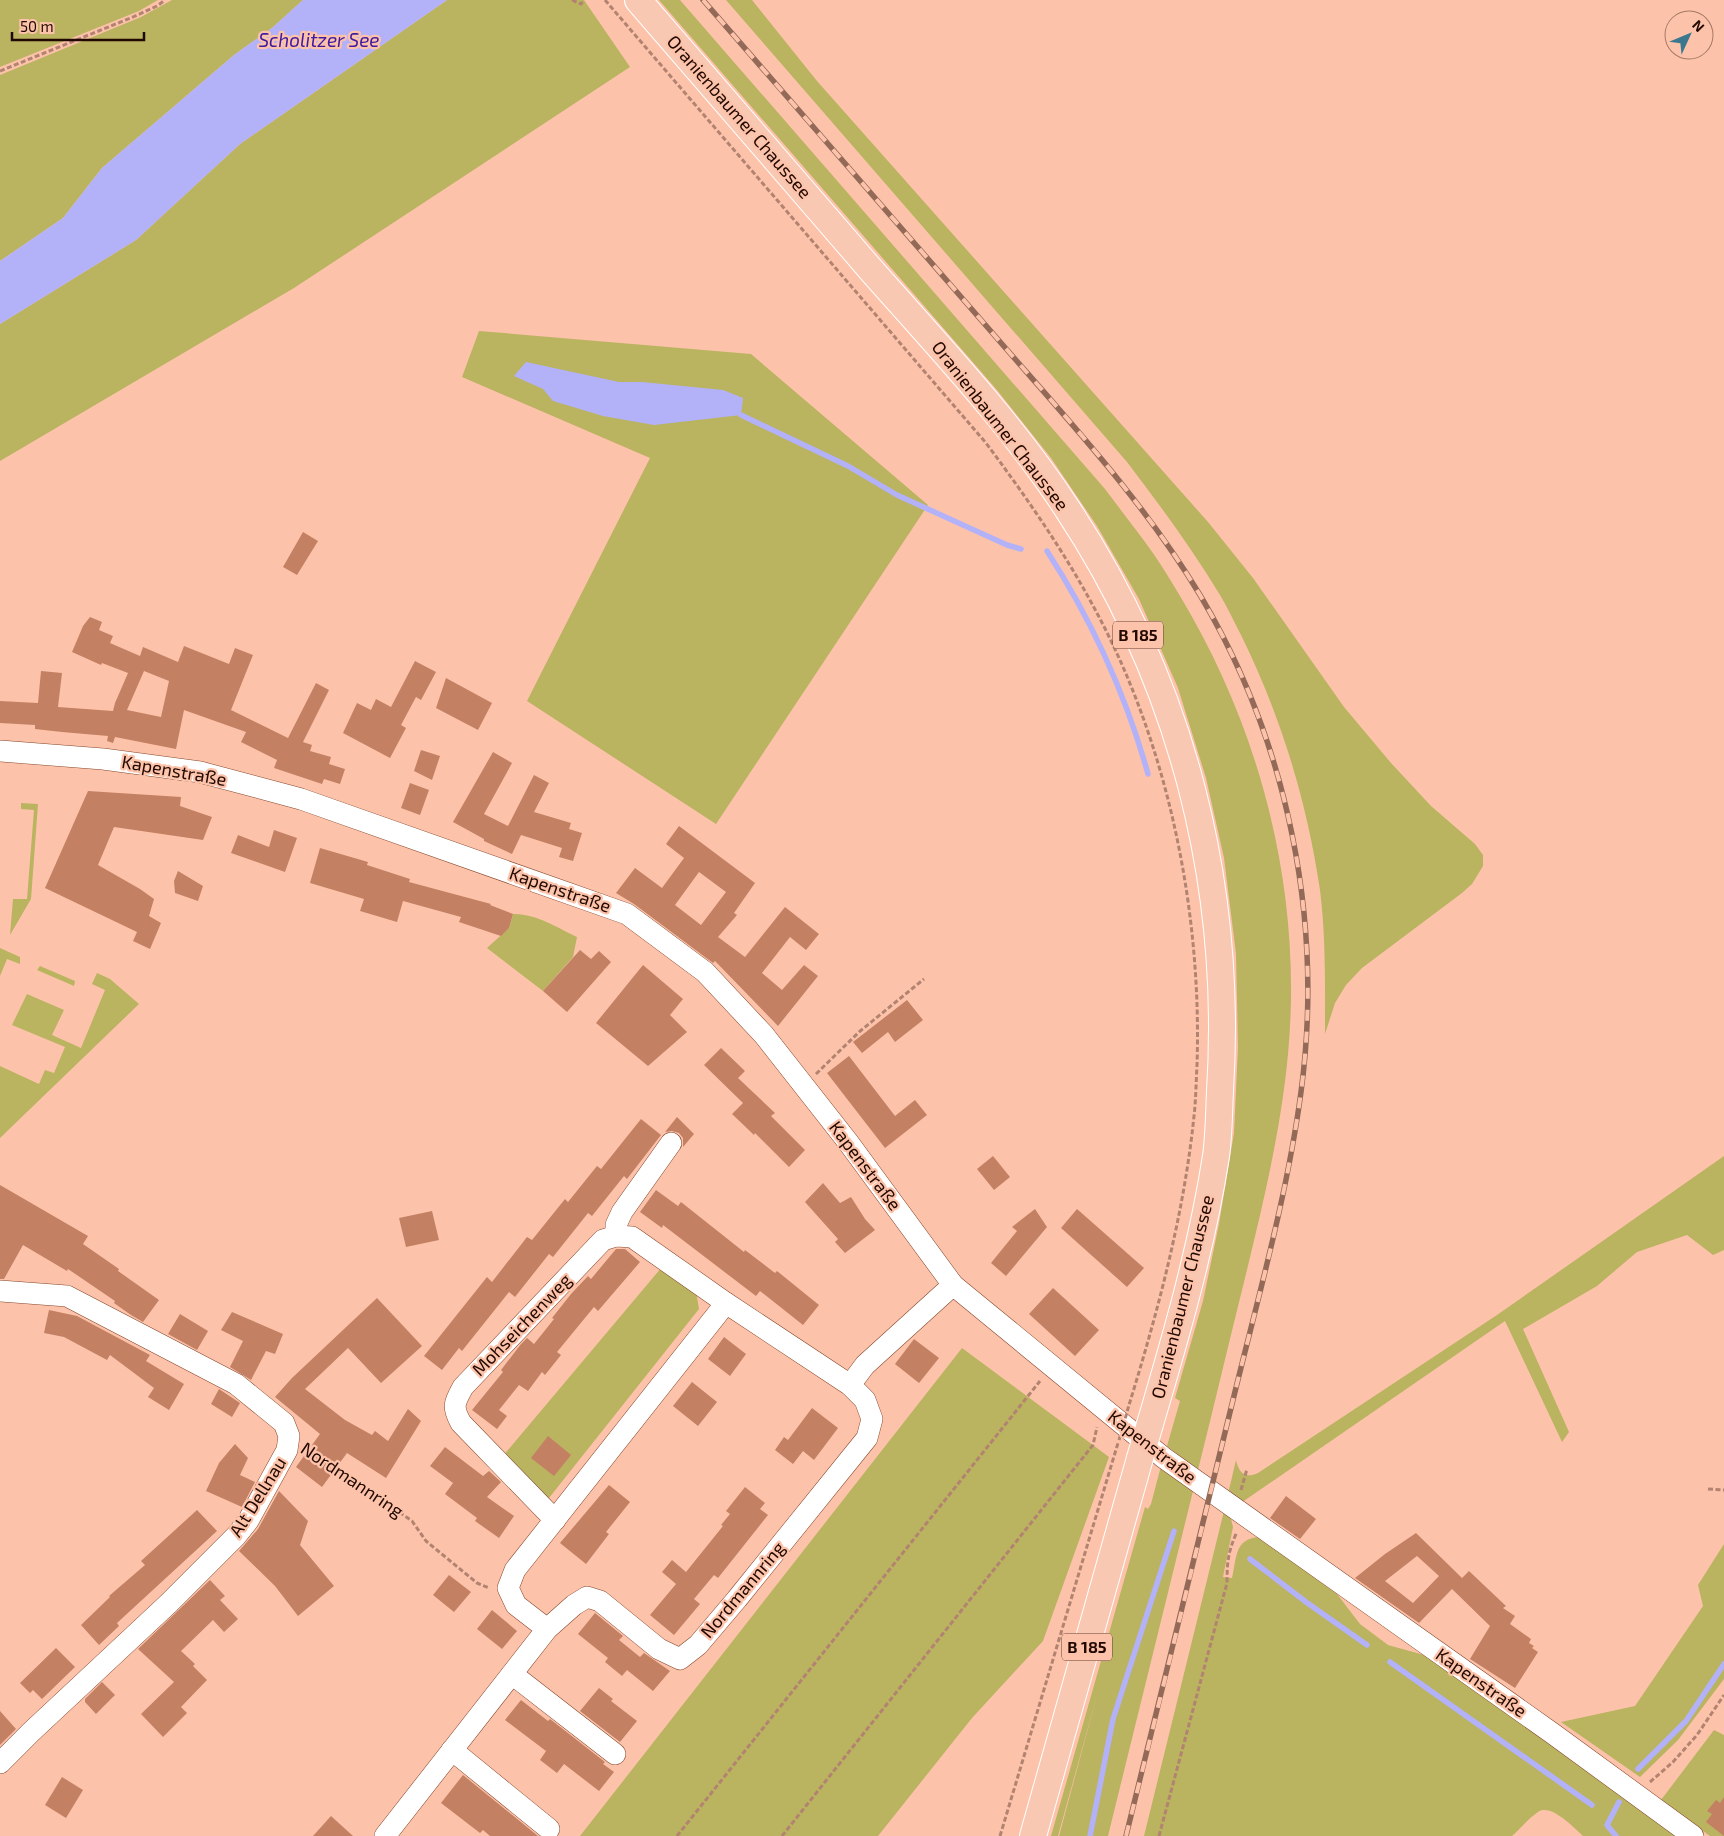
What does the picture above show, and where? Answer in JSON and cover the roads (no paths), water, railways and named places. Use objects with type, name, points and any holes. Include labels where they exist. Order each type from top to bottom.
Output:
[{"type":"main road","name":"Oranienbaumer Chaussee","points":[[638,0],[981,396],[1041,472],[1067,509],[1114,588],[1140,639],[1168,708],[1188,768],[1198,808],[1211,875],[1220,952],[1222,1062],[1216,1151],[1202,1235],[1033,1836]]},
{"type":"street","name":"Kapenstraße","points":[[0,751],[102,759],[200,772],[301,799],[627,914],[705,972],[764,1035],[848,1142],[954,1286],[1164,1458],[1552,1733],[1693,1836]]},
{"type":"street","points":[[547,1629],[516,1605],[508,1588],[515,1570],[726,1303],[632,1237],[616,1236],[616,1225],[622,1212],[671,1143]]},
{"type":"street","name":"Mohseichenweg","points":[[555,1520],[460,1423],[454,1412],[456,1399],[463,1387],[603,1240],[616,1236]]},
{"type":"street","points":[[850,1385],[865,1365],[954,1286]]},
{"type":"street","name":"Alt Dellnau","points":[[0,1291],[67,1296],[76,1300],[236,1384],[284,1423],[289,1436],[287,1450],[248,1521],[236,1536],[168,1604],[0,1763]]},
{"type":"street","name":"Nordmannring","points":[[394,1833],[452,1750],[547,1629],[574,1604],[587,1597],[600,1601],[659,1649],[680,1658],[698,1645],[867,1438],[872,1419],[865,1400],[850,1385],[726,1303]]},
{"type":"street","points":[[512,1674],[615,1754]]},
{"type":"street","points":[[452,1750],[549,1829]]},
{"type":"water","name":"Scholitzer See","points":[[303,0],[447,0],[240,144],[136,240],[0,324],[0,261],[63,218],[102,168],[234,55],[272,28]]},
{"type":"water","points":[[526,362],[619,382],[642,382],[723,390],[743,398],[741,415],[654,425],[603,416],[553,401],[543,389],[514,376]]},
{"type":"waterway","points":[[741,415],[848,466],[897,495],[1007,545],[1021,549]]},
{"type":"waterway","points":[[1047,551],[1078,603],[1106,658],[1129,715],[1148,774]]},
{"type":"waterway","points":[[1090,1836],[1113,1719],[1174,1531]]},
{"type":"waterway","points":[[1250,1559],[1367,1645]]},
{"type":"waterway","points":[[1390,1662],[1592,1805]]},
{"type":"waterway","points":[[1638,1769],[1686,1721],[1724,1664]]},
{"type":"waterway","points":[[1616,1836],[1607,1825],[1619,1802]]},
{"type":"railway","points":[[703,0],[1076,429],[1129,493],[1178,560],[1200,595],[1231,652],[1256,711],[1277,772],[1292,835],[1302,899],[1307,963],[1307,1028],[1295,1131],[1271,1249],[1126,1836]]}]
